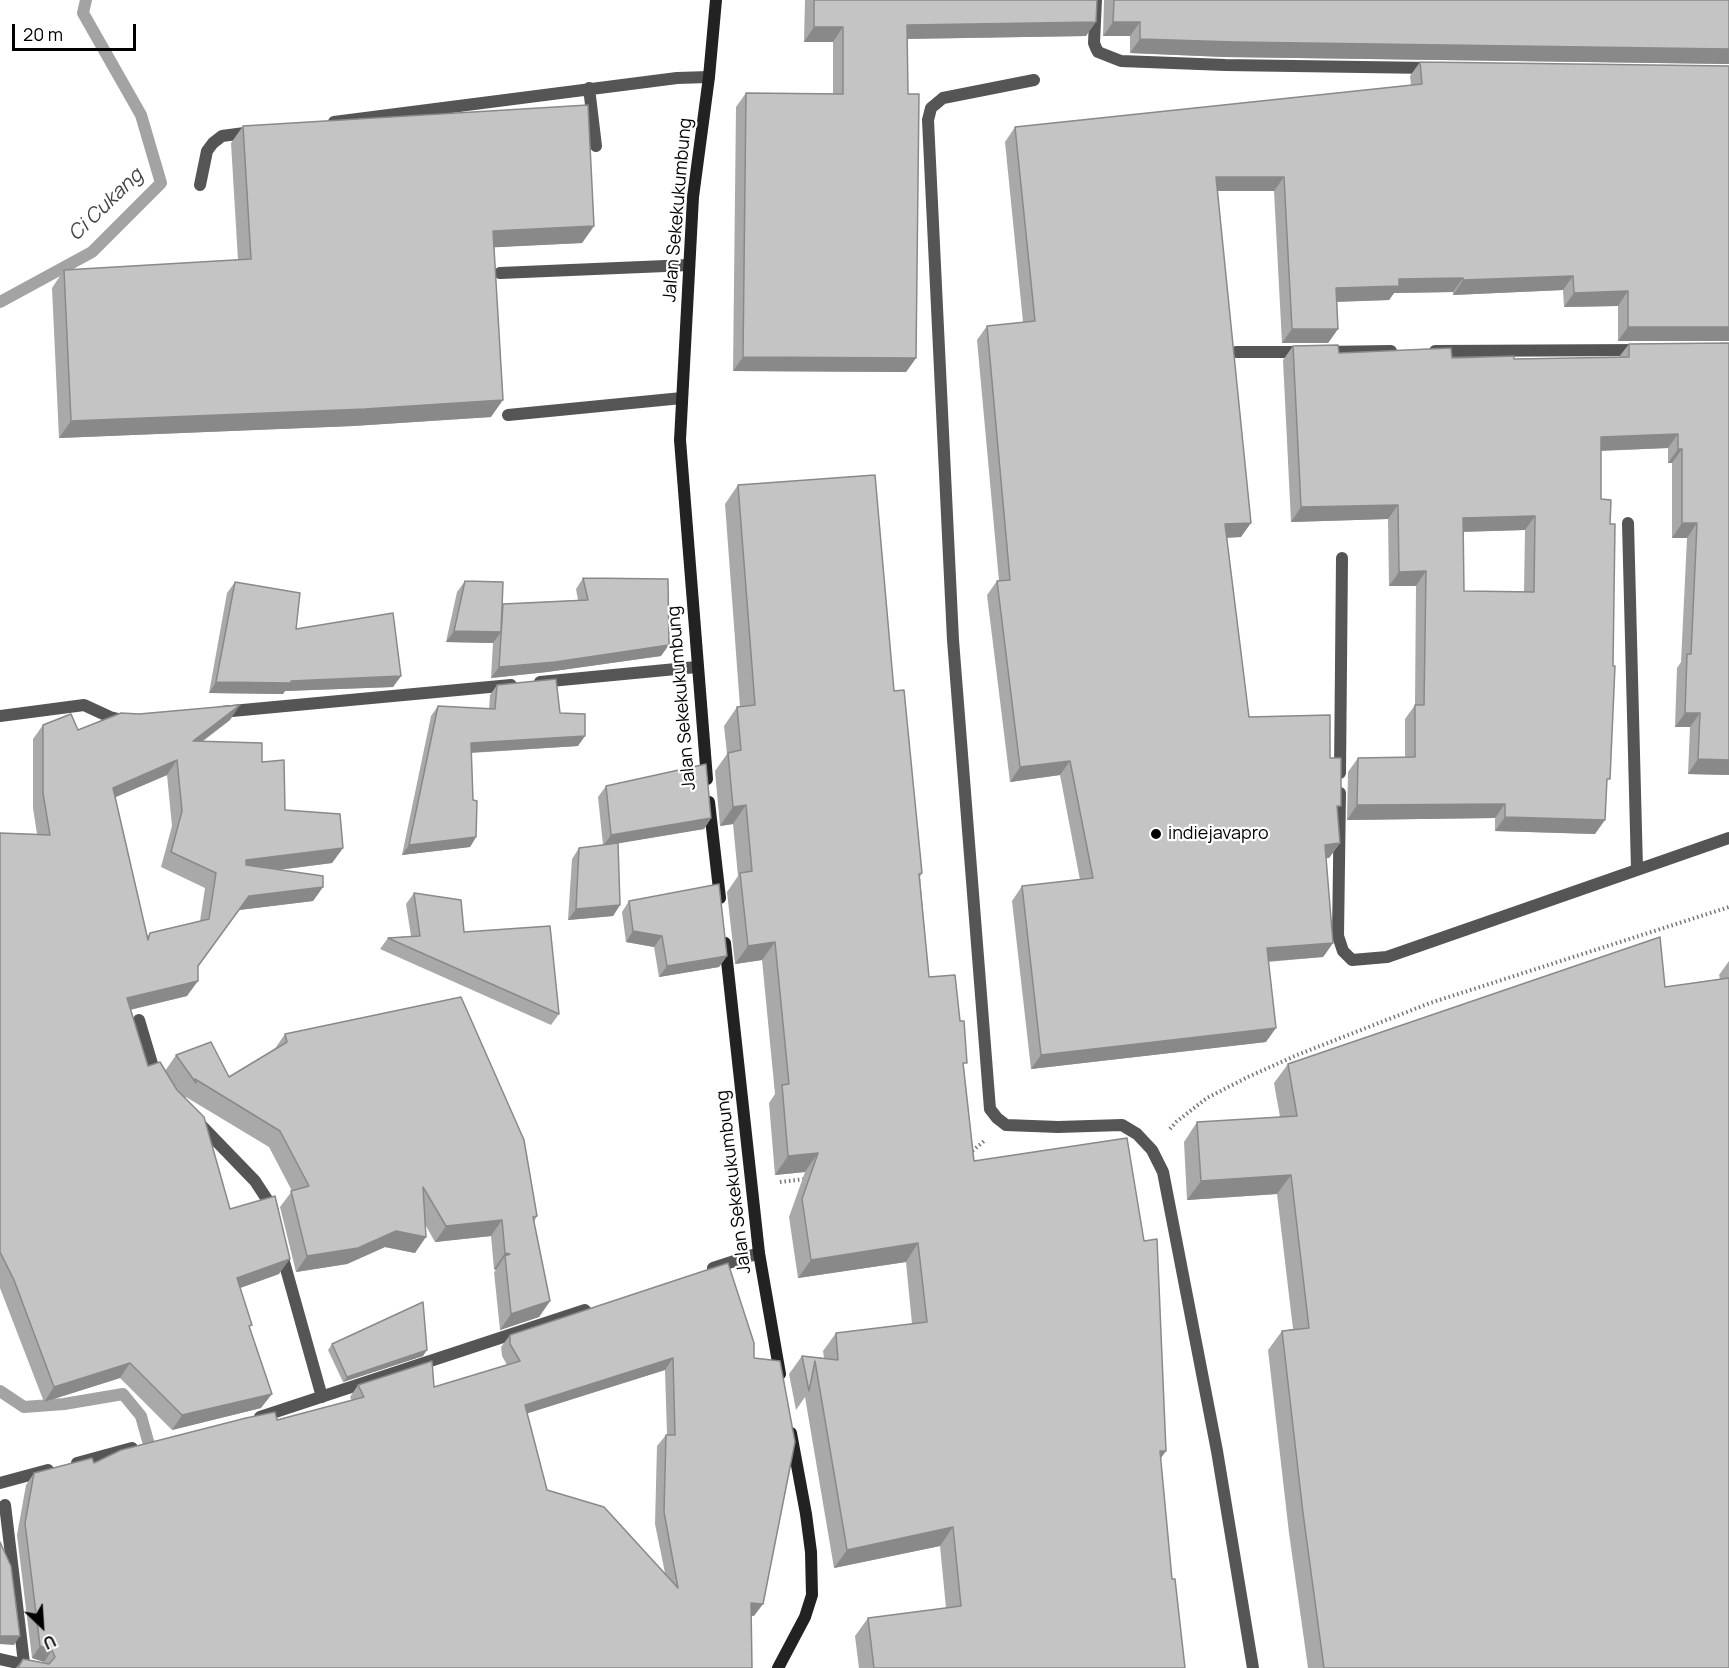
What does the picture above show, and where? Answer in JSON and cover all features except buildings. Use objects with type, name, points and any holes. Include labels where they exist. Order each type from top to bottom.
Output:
[{"type":"street","name":"Jalan Sekekukumbung","points":[[716,0],[709,77],[693,197],[680,440],[721,910]]},
{"type":"street","points":[[1096,0],[1094,43],[1096,48],[1098,52],[1121,61],[1448,68]]},
{"type":"street","points":[[317,124],[589,88],[677,78],[709,77]]},
{"type":"street","points":[[1034,80],[943,98],[931,108],[928,120],[953,640],[990,1109],[1006,1125],[1058,1127],[1122,1125],[1137,1134],[1152,1150],[1163,1172],[1217,1451],[1253,1668]]},
{"type":"street","points":[[589,88],[596,146]]},
{"type":"street","points":[[200,185],[207,151],[213,143],[222,136],[269,130]]},
{"type":"street","points":[[500,273],[689,265]]},
{"type":"street","points":[[1424,351],[1647,350]]},
{"type":"street","points":[[1236,352],[1400,351]]},
{"type":"street","points":[[508,415],[682,398]]},
{"type":"street","points":[[1629,523],[1637,869]]},
{"type":"street","points":[[1342,558],[1338,936],[1343,951],[1352,960],[1387,957],[1729,838]]},
{"type":"street","points":[[211,713],[698,667]]},
{"type":"street","points":[[0,716],[84,705],[110,717],[128,721],[139,720]]},
{"type":"street","name":"Jalan Sekekukumbung","points":[[724,934],[759,1253],[783,1390]]},
{"type":"street","points":[[139,1020],[153,1067],[168,1091]]},
{"type":"street","points":[[190,1115],[255,1181],[272,1207],[277,1234],[322,1397]]},
{"type":"street","points":[[703,1271],[759,1253]]},
{"type":"street","points":[[248,1419],[270,1415],[602,1305]]},
{"type":"street","points":[[778,1668],[805,1617],[812,1595],[811,1552],[806,1514],[789,1424]]},
{"type":"street","points":[[0,1483],[148,1444]]},
{"type":"street","points":[[5,1505],[24,1663]]},
{"type":"street","points":[[0,1659],[39,1668]]},
{"type":"path","points":[[1152,1150],[1176,1122],[1208,1098],[1297,1055],[1430,1003],[1729,907]]},
{"type":"path","points":[[959,1159],[1006,1125]]},
{"type":"path","points":[[752,1186],[809,1178]]},
{"type":"waterway","name":"Ci Cukang","points":[[0,302],[92,252],[161,183],[141,115],[83,13],[86,0]]},
{"type":"waterway","name":"Ci Cukang","points":[[0,1391],[24,1407],[64,1404],[123,1394],[141,1416],[153,1459]]},
{"type":"place","name":"indiejavapro","points":[[1156,834]]}]
